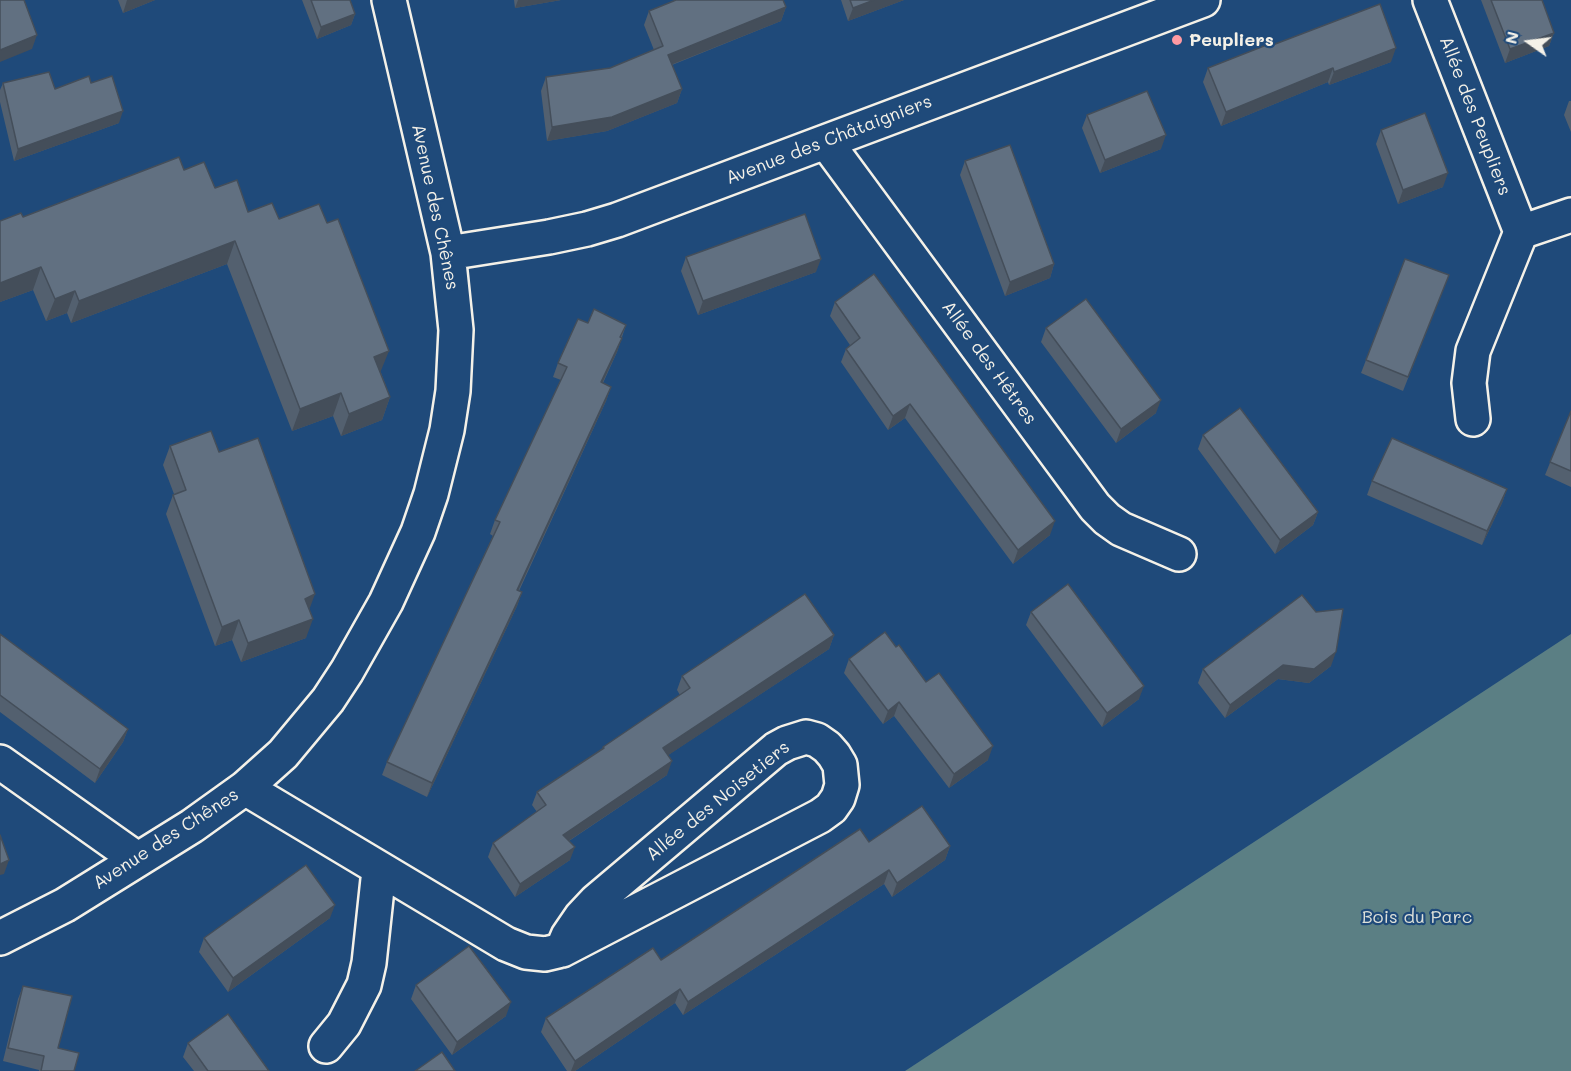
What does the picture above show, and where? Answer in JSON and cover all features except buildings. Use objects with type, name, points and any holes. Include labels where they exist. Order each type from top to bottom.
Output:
[{"type":"street","name":"Avenue des Chênes","points":[[0,938],[65,905],[192,826],[245,788],[290,746],[311,722],[341,680],[386,602],[418,532],[447,430],[453,391],[456,330],[448,252],[389,0]]},
{"type":"street","name":"Avenue des Châtaigniers","points":[[448,252],[587,230],[1203,0]]},
{"type":"street","name":"Allée des Peupliers","points":[[1430,0],[1521,232]]},
{"type":"street","name":"Allée des Hêtres","points":[[826,142],[1095,507],[1121,529],[1179,554]]},
{"type":"street","points":[[1473,419],[1468,383],[1473,351],[1521,232],[1571,215]]},
{"type":"street","name":"Allée des Noisetiers","points":[[245,788],[506,944],[526,952],[545,954],[562,950],[820,816],[831,808],[838,798],[842,785],[840,765],[834,755],[817,740],[806,737],[787,742],[776,749],[596,901],[581,917],[562,950]]},
{"type":"street","points":[[0,762],[137,859]]},
{"type":"street","points":[[326,1046],[344,1024],[364,985],[369,963],[379,870]]},
{"type":"green space","name":"Bois du Parc","points":[[1571,634],[1571,1071],[905,1071]]},
{"type":"place","name":"Peupliers","points":[[1177,40]]}]
